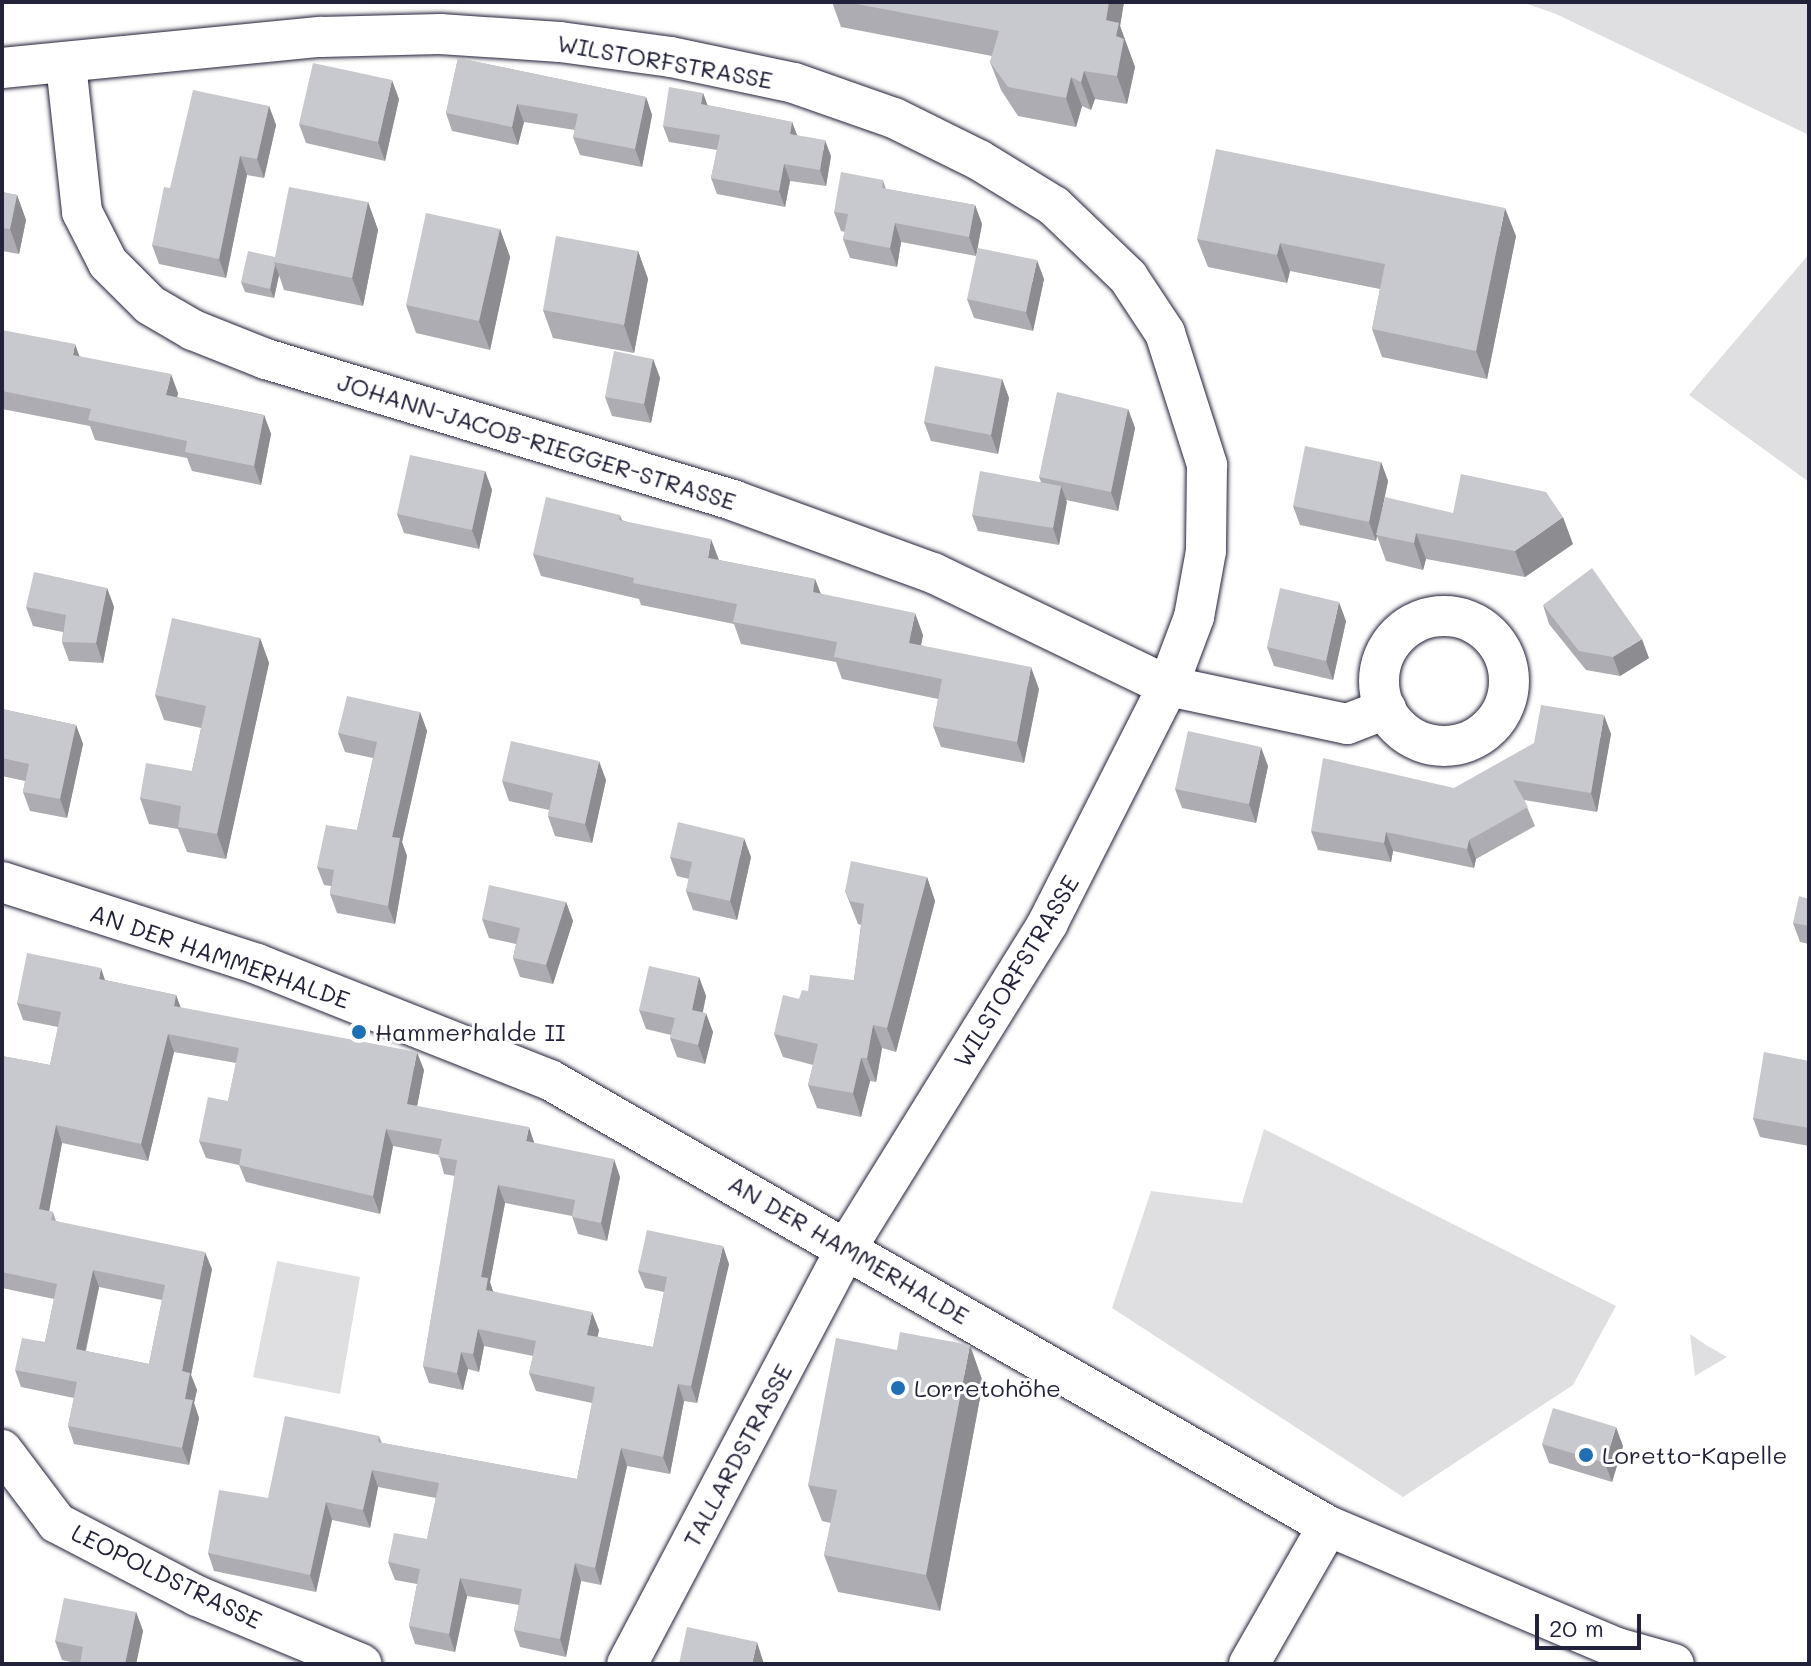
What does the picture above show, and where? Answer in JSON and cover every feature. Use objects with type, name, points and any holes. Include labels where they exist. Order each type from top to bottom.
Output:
[{"type":"street","name":"WILSTORFSTRASSE","points":[[2,68],[321,37],[440,34],[560,42],[671,57],[794,83],[894,118],[979,160],[1054,206],[1128,277],[1165,333],[1191,402],[1207,465],[1206,551],[1194,617],[1168,686],[1048,923],[847,1247]]},
{"type":"street","name":"JOHANN-JACOB-RIEGGER-STRASSE","points":[[66,64],[82,212],[108,263],[150,305],[193,330],[266,359],[749,506],[933,573],[1168,686]]},
{"type":"street","points":[[1168,686],[1347,724],[1386,709]]},
{"type":"street","name":"AN DER HAMMERHALDE","points":[[4,886],[257,964],[550,1080],[847,1247],[1328,1526],[1617,1648],[1674,1664]]},
{"type":"street","name":"TALLARDSTRASSE","points":[[627,1664],[847,1247]]},
{"type":"street","name":"LEOPOLDSTRASSE","points":[[2,1450],[57,1523],[197,1596],[361,1664]]},
{"type":"street","points":[[1249,1664],[1328,1526]]},
{"type":"shaded area","points":[[1522,2],[1809,2],[1809,135],[1556,14]]},
{"type":"shaded area","points":[[1809,254],[1809,482],[1689,395]]},
{"type":"shaded area","points":[[1264,1129],[1616,1306],[1573,1385],[1403,1497],[1112,1308],[1151,1191],[1242,1203]]},
{"type":"shaded area","points":[[277,1261],[360,1277],[340,1394],[253,1377]]},
{"type":"shaded area","points":[[1690,1334],[1706,1345],[1727,1357],[1695,1376]]},
{"type":"building","points":[[846,2],[1109,2],[1106,20],[1119,23],[1116,36],[1124,39],[1117,76],[1084,71],[1081,82],[1071,77],[1066,98],[1008,87],[990,62],[999,31]]},
{"type":"building","points":[[458,58],[646,97],[635,149],[573,137],[578,114],[517,104],[512,127],[446,113]]},
{"type":"building","points":[[313,63],[392,80],[378,142],[299,124]]},
{"type":"building","points":[[669,87],[703,93],[701,104],[792,122],[790,134],[825,140],[820,170],[784,164],[779,191],[711,178],[720,135],[663,126]]},
{"type":"building","points":[[193,90],[269,106],[257,159],[240,156],[219,259],[152,245],[164,187],[170,188]]},
{"type":"building","points":[[1216,149],[1505,208],[1476,351],[1372,329],[1385,264],[1280,243],[1277,255],[1197,239]]},
{"type":"building","points":[[841,172],[883,180],[882,188],[975,205],[969,237],[895,223],[890,248],[843,239],[848,214],[834,212]]},
{"type":"building","points":[[289,187],[368,202],[352,278],[274,262]]},
{"type":"building","points":[[2,192],[17,195],[10,229],[2,228]]},
{"type":"building","points":[[426,213],[500,229],[479,321],[406,305]]},
{"type":"building","points":[[556,236],[638,251],[624,325],[543,310]]},
{"type":"building","points":[[978,248],[1037,260],[1026,312],[967,299]]},
{"type":"building","points":[[248,251],[275,257],[270,289],[241,282]]},
{"type":"building","points":[[2,330],[75,344],[73,355],[171,374],[166,395],[264,415],[254,466],[185,452],[187,441],[88,420],[91,409],[2,391]]},
{"type":"building","points":[[614,351],[653,359],[644,404],[605,397]]},
{"type":"building","points":[[935,366],[1002,379],[991,435],[924,422]]},
{"type":"building","points":[[1057,392],[1128,409],[1111,492],[1039,477]]},
{"type":"building","points":[[1305,446],[1381,462],[1369,522],[1293,506]]},
{"type":"building","points":[[410,455],[485,471],[472,530],[397,514]]},
{"type":"building","points":[[980,471],[1061,486],[1053,528],[972,515]]},
{"type":"building","points":[[1461,474],[1546,492],[1563,517],[1515,551],[1416,533],[1414,543],[1376,535],[1385,497],[1453,513]]},
{"type":"building","points":[[546,497],[620,515],[619,520],[711,539],[708,558],[815,579],[813,592],[915,613],[909,643],[1031,667],[1017,742],[933,726],[942,679],[834,657],[837,642],[733,622],[737,604],[633,583],[634,578],[533,554]]},
{"type":"building","points":[[1592,568],[1642,639],[1613,657],[1579,651],[1543,605]]},
{"type":"building","points":[[34,572],[107,588],[96,643],[62,642],[66,615],[26,607]]},
{"type":"building","points":[[1280,588],[1339,602],[1326,661],[1267,647]]},
{"type":"building","points":[[172,618],[260,638],[217,834],[178,827],[181,806],[140,798],[146,763],[192,771],[206,706],[155,695]]},
{"type":"building","points":[[347,696],[420,712],[392,837],[400,838],[388,906],[330,894],[334,870],[317,867],[326,825],[357,830],[377,742],[338,733]]},
{"type":"building","points":[[1541,705],[1604,715],[1591,793],[1513,780],[1528,807],[1469,840],[1467,849],[1386,832],[1384,843],[1311,831],[1323,758],[1454,788],[1534,743]]},
{"type":"building","points":[[2,709],[76,725],[60,799],[23,792],[29,764],[2,758]]},
{"type":"building","points":[[1188,731],[1261,747],[1249,804],[1175,789]]},
{"type":"building","points":[[511,741],[599,761],[585,824],[548,816],[553,793],[502,781]]},
{"type":"building","points":[[678,822],[744,838],[730,901],[686,891],[692,862],[670,857]]},
{"type":"building","points":[[851,861],[927,877],[887,1028],[873,1025],[867,1058],[861,1058],[853,1093],[808,1085],[818,1044],[774,1034],[783,995],[799,999],[802,990],[808,991],[810,975],[854,980],[864,904],[850,901],[845,891]]},
{"type":"building","points":[[489,885],[566,902],[546,965],[513,958],[520,928],[482,919]]},
{"type":"building","points":[[1799,896],[1809,899],[1809,926],[1793,923]]},
{"type":"building","points":[[27,953],[101,968],[99,979],[176,995],[174,1006],[417,1052],[407,1104],[529,1127],[526,1141],[614,1159],[601,1223],[572,1217],[575,1200],[498,1185],[481,1277],[488,1278],[486,1290],[592,1312],[587,1335],[653,1347],[667,1277],[638,1271],[647,1230],[723,1246],[691,1386],[678,1384],[663,1457],[621,1448],[595,1568],[575,1563],[560,1639],[514,1630],[522,1589],[460,1578],[449,1634],[409,1626],[420,1569],[388,1562],[394,1533],[427,1539],[439,1483],[372,1470],[363,1510],[326,1502],[310,1575],[208,1553],[219,1490],[268,1498],[285,1416],[379,1436],[378,1442],[577,1479],[595,1387],[529,1373],[536,1341],[478,1329],[473,1354],[461,1352],[457,1373],[423,1366],[457,1160],[438,1157],[442,1139],[386,1129],[373,1196],[239,1165],[242,1149],[199,1141],[208,1097],[228,1101],[239,1048],[168,1034],[141,1144],[56,1125],[39,1209],[53,1212],[51,1220],[205,1252],[182,1371],[190,1373],[185,1399],[193,1400],[182,1448],[68,1426],[77,1382],[15,1370],[22,1338],[45,1342],[57,1284],[2,1272],[2,1056],[50,1065],[61,1012],[17,1003]],"holes":[[[93,1270],[165,1285],[149,1364],[76,1349]]]},
{"type":"building","points":[[649,966],[699,977],[692,1010],[706,1013],[698,1045],[670,1038],[675,1018],[639,1010]]},
{"type":"building","points":[[1764,1052],[1809,1061],[1809,1128],[1753,1118]]},
{"type":"building","points":[[900,1332],[970,1345],[926,1575],[824,1555],[837,1490],[808,1485],[836,1338],[897,1350]]},
{"type":"building","points":[[1553,1408],[1616,1427],[1605,1463],[1542,1444]]},
{"type":"building","points":[[64,1598],[136,1612],[125,1664],[80,1664],[83,1647],[55,1641]]},
{"type":"building","points":[[687,1627],[757,1642],[752,1664],[679,1664]]},
{"type":"place","name":"Hammerhalde II","points":[[359,1032]]},
{"type":"place","name":"Lorretohöhe","points":[[898,1388]]},
{"type":"place","name":"Loretto-Kapelle","points":[[1586,1455]]}]
